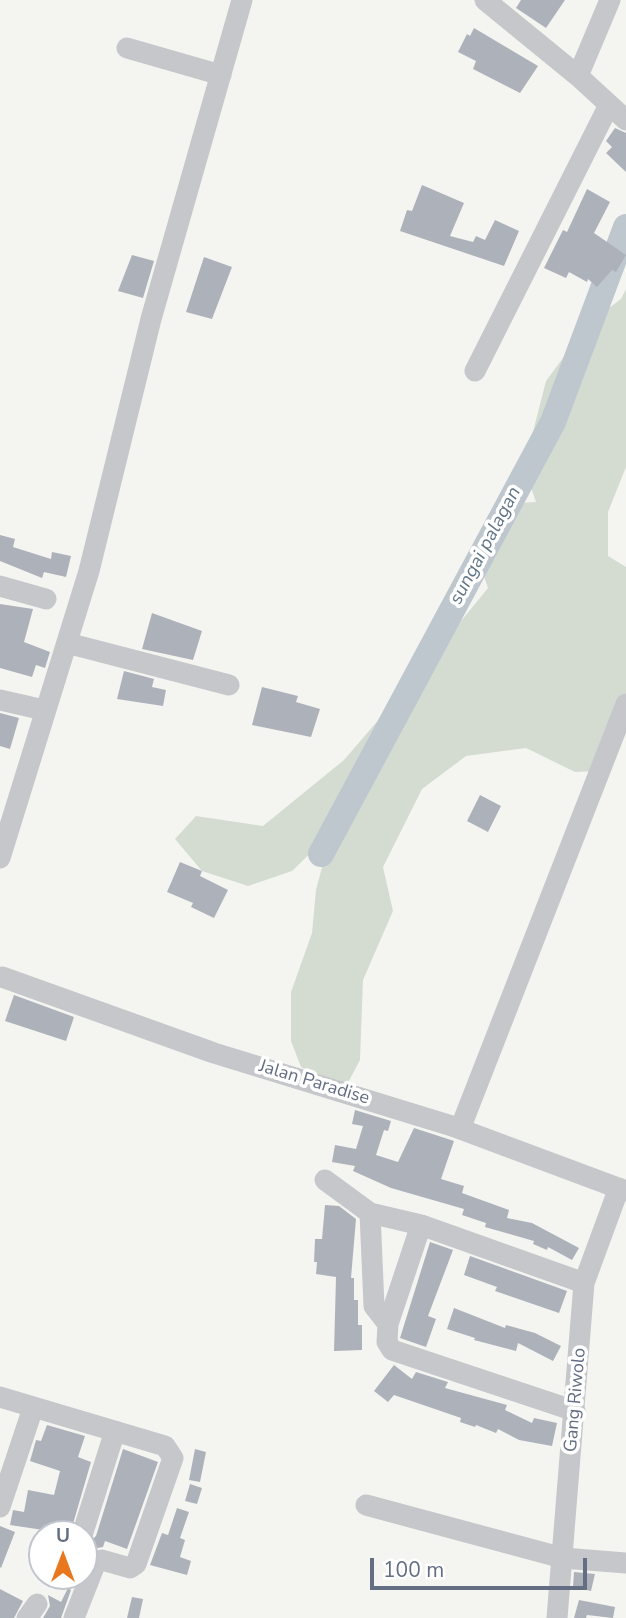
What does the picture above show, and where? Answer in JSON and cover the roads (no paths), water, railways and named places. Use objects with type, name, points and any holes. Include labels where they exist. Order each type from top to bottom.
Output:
[{"type":"street","points":[[0,858],[89,571],[151,319],[242,0]]},
{"type":"street","points":[[485,0],[578,76],[626,120]]},
{"type":"street","points":[[578,76],[610,0]]},
{"type":"street","points":[[127,48],[221,75]]},
{"type":"street","points":[[475,371],[609,105]]},
{"type":"street","points":[[0,586],[46,599]]},
{"type":"street","points":[[67,643],[229,685]]},
{"type":"street","points":[[0,700],[44,710]]},
{"type":"street","points":[[460,1129],[626,704]]},
{"type":"street","name":"Jalan Paradise","points":[[1,978],[214,1053],[460,1129],[623,1189]]},
{"type":"street","points":[[325,1180],[370,1213],[422,1225],[584,1283]]},
{"type":"street","name":"Gang Riwolo","points":[[557,1618],[584,1283],[623,1189]]},
{"type":"street","points":[[370,1213],[374,1306],[388,1324]]},
{"type":"street","points":[[422,1225],[388,1324],[387,1342],[392,1350],[575,1411]]},
{"type":"street","points":[[0,1397],[165,1446],[171,1452],[172,1466],[136,1564],[130,1568],[102,1560],[96,1562],[74,1618]]},
{"type":"street","points":[[0,1507],[33,1408]]},
{"type":"street","points":[[87,1520],[115,1431]]},
{"type":"street","points":[[366,1505],[563,1558],[626,1563]]},
{"type":"waterway","name":"sungai palagan","points":[[321,854],[553,422],[626,227]]}]
